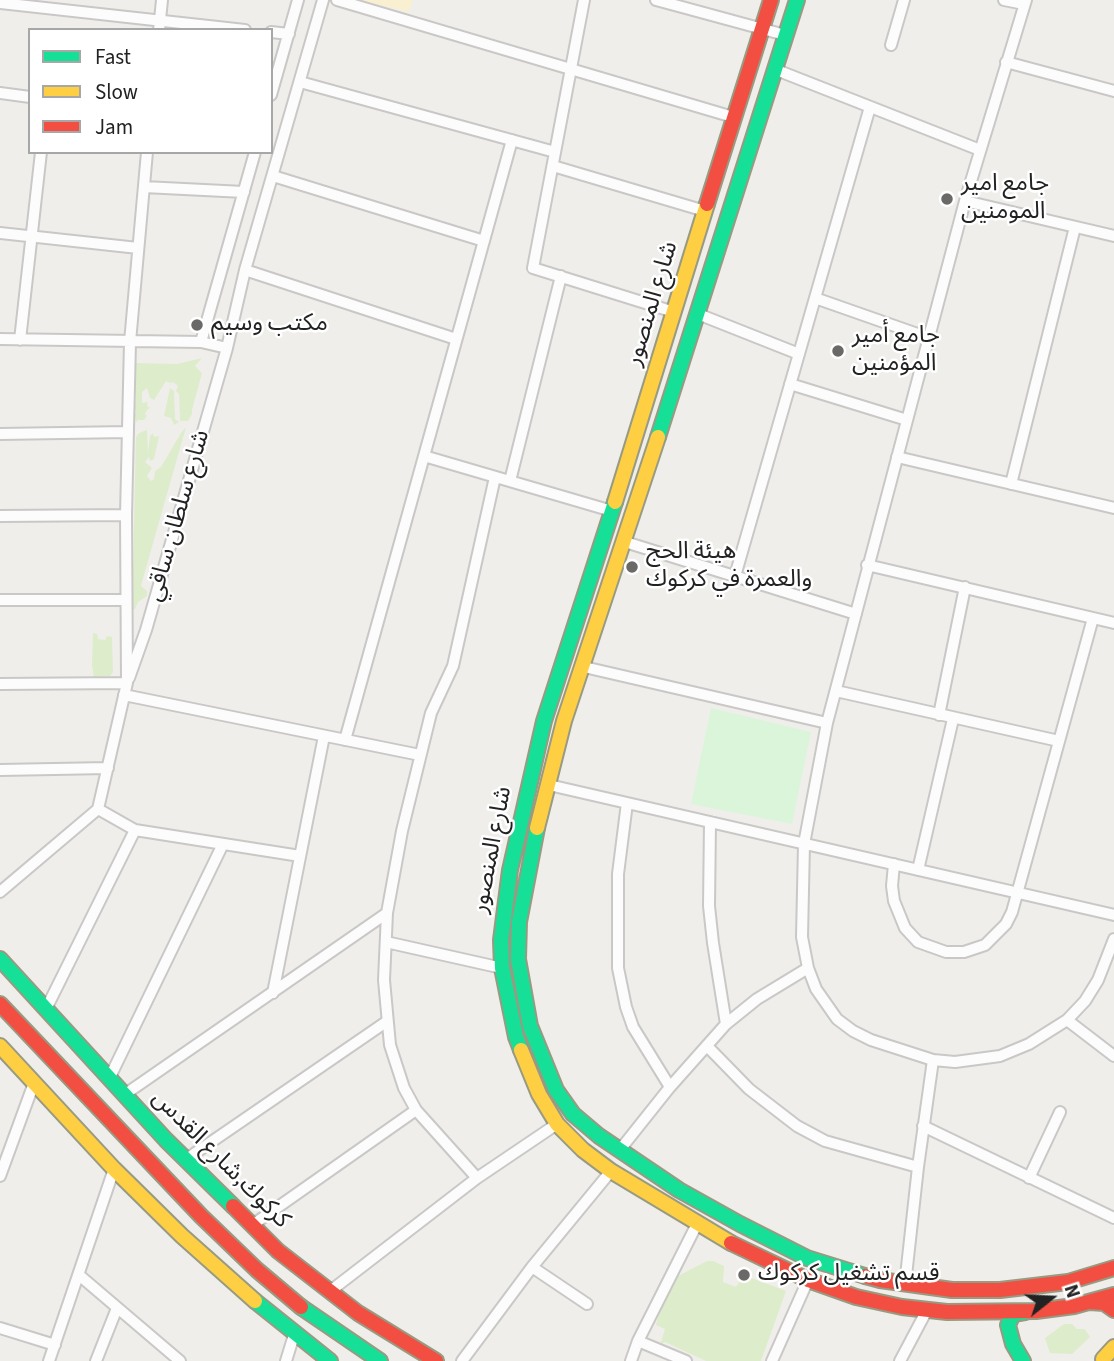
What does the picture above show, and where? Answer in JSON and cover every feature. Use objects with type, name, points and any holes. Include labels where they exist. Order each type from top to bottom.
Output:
[{"type":"street","points":[[159,26],[162,0]]},
{"type":"street","points":[[273,88],[298,0]]},
{"type":"street","name":"شارع سلطان ساقي","points":[[126,689],[146,630],[227,348],[245,270],[323,0]]},
{"type":"street","points":[[337,0],[733,117]]},
{"type":"street","points":[[584,0],[533,268],[674,312]]},
{"type":"street","points":[[656,0],[785,35]]},
{"type":"street","name":"شارع المنصور","points":[[771,0],[634,445],[544,721],[527,790],[510,870],[501,940],[502,968],[516,1037],[527,1070],[557,1124],[576,1144],[611,1171],[697,1224],[808,1280],[856,1297],[927,1310],[961,1312],[1025,1312],[1090,1302],[1114,1295]]},
{"type":"street","name":"شارع المنصور","points":[[797,0],[698,314],[622,541],[584,667],[564,721],[535,836],[519,922],[518,959],[530,1026],[556,1090],[573,1114],[619,1151],[679,1190],[807,1258],[855,1274],[905,1285],[952,1290],[1013,1289],[1068,1282],[1114,1268]]},
{"type":"street","points":[[891,46],[904,0]]},
{"type":"street","points":[[1004,0],[1025,2],[965,201],[827,723],[804,844],[802,937],[808,968],[816,989],[837,1019],[853,1031],[895,1049],[933,1060],[969,1062],[1000,1056],[1029,1044],[1067,1020],[1086,1001],[1098,981],[1114,939]]},
{"type":"street","points":[[0,3],[159,26],[202,28]]},
{"type":"street","points":[[273,32],[289,34]]},
{"type":"street","points":[[1006,62],[1114,91]]},
{"type":"street","points":[[774,69],[980,150]]},
{"type":"street","points":[[300,82],[555,152]]},
{"type":"street","points":[[0,93],[28,97]]},
{"type":"street","points":[[735,576],[870,107]]},
{"type":"street","points":[[345,740],[512,140]]},
{"type":"street","points":[[20,340],[41,154]]},
{"type":"street","points":[[0,892],[98,809],[126,689],[130,342],[147,154]]},
{"type":"street","points":[[201,342],[254,154]]},
{"type":"street","points":[[553,166],[705,211]]},
{"type":"street","points":[[273,176],[484,241]]},
{"type":"street","points":[[144,187],[244,192]]},
{"type":"street","points":[[965,201],[1114,236]]},
{"type":"street","points":[[1011,484],[1075,228]]},
{"type":"street","points":[[0,233],[138,248]]},
{"type":"street","points":[[245,270],[456,339]]},
{"type":"street","points":[[510,481],[561,276]]},
{"type":"street","points":[[815,298],[929,338]]},
{"type":"street","points":[[698,314],[799,354]]},
{"type":"street","points":[[0,339],[201,342],[227,348]]},
{"type":"street","points":[[790,384],[907,420]]},
{"type":"street","points":[[0,434],[128,432]]},
{"type":"street","points":[[634,445],[653,452]]},
{"type":"street","points":[[424,456],[612,511]]},
{"type":"street","points":[[897,457],[1114,508]]},
{"type":"street","points":[[477,1178],[416,1110],[404,1087],[386,1022],[386,942],[387,913],[394,869],[420,755],[435,702],[453,666],[495,477]]},
{"type":"street","points":[[0,516],[126,515]]},
{"type":"street","points":[[622,541],[856,614]]},
{"type":"street","points":[[867,565],[1114,622]]},
{"type":"street","points":[[939,715],[965,587]]},
{"type":"street","points":[[0,600],[126,600]]},
{"type":"street","points":[[894,864],[894,901],[905,928],[918,942],[946,952],[972,950],[996,936],[1006,925],[1012,912],[1093,618]]},
{"type":"street","points":[[584,667],[827,723]]},
{"type":"street","points":[[0,684],[126,689],[324,736],[420,755]]},
{"type":"street","points":[[836,691],[1059,741]]},
{"type":"street","points":[[918,870],[953,719]]},
{"type":"street","points":[[273,993],[324,736]]},
{"type":"street","points":[[0,770],[108,768]]},
{"type":"street","points":[[549,785],[1114,915]]},
{"type":"street","points":[[627,803],[618,874],[618,968],[626,1007],[634,1027],[670,1087]]},
{"type":"street","points":[[98,809],[135,830],[300,856]]},
{"type":"street","points":[[710,822],[709,906],[726,1024]]},
{"type":"street","points":[[46,1009],[135,830]]},
{"type":"street","points":[[109,1079],[223,844]]},
{"type":"street","points":[[124,1095],[387,913]]},
{"type":"street","points":[[386,942],[502,968]]},
{"type":"street","name":"كركوك,شارع القدس","points":[[0,959],[166,1140],[251,1226],[329,1292],[436,1361]]},
{"type":"street","points":[[619,1151],[670,1087],[726,1024],[765,993],[808,968]]},
{"type":"street","name":"كركوك,شارع القدس","points":[[0,1004],[201,1216],[257,1270],[303,1309],[380,1361]]},
{"type":"street","points":[[1067,1020],[1114,1056]]},
{"type":"street","points":[[186,1160],[386,1022]]},
{"type":"street","points":[[0,1046],[114,1169],[234,1284],[330,1361]]},
{"type":"street","points":[[707,1046],[749,1089],[797,1126],[825,1141],[918,1167]]},
{"type":"street","points":[[905,1285],[933,1060]]},
{"type":"street","points":[[0,1176],[34,1083]]},
{"type":"street","points":[[251,1226],[416,1110]]},
{"type":"street","points":[[1030,1178],[1060,1112]]},
{"type":"street","points":[[329,1292],[477,1178],[557,1124]]},
{"type":"street","points":[[923,1126],[1114,1218]]},
{"type":"street","points":[[148,1160],[166,1140]]},
{"type":"street","points":[[49,1361],[114,1169]]},
{"type":"street","points":[[462,1361],[532,1267],[611,1171]]},
{"type":"street","points":[[631,1361],[638,1341],[697,1224]]},
{"type":"street","points":[[732,1244],[740,1224]]},
{"type":"street","points":[[532,1267],[587,1304]]},
{"type":"street","points":[[79,1275],[180,1361]]},
{"type":"street","points":[[772,1361],[808,1280]]},
{"type":"street","points":[[1090,1302],[1104,1303],[1114,1310]]},
{"type":"street","points":[[96,1361],[117,1308]]},
{"type":"street","points":[[900,1361],[927,1310]]},
{"type":"street","points":[[1023,1361],[1008,1328],[1013,1314],[1025,1312]]},
{"type":"street","points":[[0,1328],[55,1345]]},
{"type":"street","points":[[286,1361],[295,1335]]},
{"type":"street","points":[[638,1341],[686,1361]]},
{"type":"street","points":[[1105,1358],[1114,1347]]},
{"type":"green space","points":[[202,358],[195,366],[202,373],[188,421],[180,421],[179,394],[176,391],[178,386],[166,381],[154,400],[150,398],[147,388],[142,392],[142,403],[148,402],[147,406],[150,408],[144,420],[135,423],[133,416],[136,412],[136,363],[177,364]]},
{"type":"green space","points":[[170,388],[174,391],[175,419],[179,422],[174,425],[171,418],[164,416]]},
{"type":"green space","points":[[186,427],[141,586],[147,591],[147,596],[138,602],[135,609],[129,611],[133,569],[136,437],[147,430],[148,453],[150,436],[153,433],[154,437],[159,436],[154,459],[150,461],[149,457],[145,462],[152,468],[147,476],[151,481]]},
{"type":"green space","points":[[93,633],[97,634],[98,639],[112,637],[113,672],[110,676],[94,677]]},
{"type":"green space","points":[[711,708],[811,732],[792,824],[691,804]]},
{"type":"green space","points":[[707,1261],[724,1266],[723,1282],[736,1287],[744,1275],[786,1291],[761,1361],[706,1361],[665,1342],[660,1345],[665,1329],[656,1325],[662,1303],[676,1277]]},
{"type":"green space","points":[[1064,1324],[1085,1329],[1090,1337],[1072,1354],[1050,1353],[1045,1338]]},
{"type":"sand","points":[[358,0],[413,0],[409,12]]},
{"type":"traffic: fast","points":[[658,437],[797,0]]},
{"type":"traffic: fast","points":[[521,1050],[502,968],[501,940],[510,870],[544,721],[615,502]]},
{"type":"traffic: fast","points":[[537,828],[519,922],[518,959],[530,1026],[556,1090],[573,1114],[599,1136],[679,1190],[740,1224],[807,1258],[865,1276]]},
{"type":"traffic: fast","points":[[0,959],[166,1140],[233,1206]]},
{"type":"traffic: fast","points":[[255,1301],[330,1361]]},
{"type":"traffic: fast","points":[[301,1307],[380,1361]]},
{"type":"traffic: fast","points":[[1023,1361],[1013,1344],[1008,1325],[1013,1314],[1025,1312]]},
{"type":"traffic: slow","points":[[615,502],[707,204]]},
{"type":"traffic: slow","points":[[537,828],[564,721],[658,437]]},
{"type":"traffic: slow","points":[[0,1046],[114,1169],[182,1236],[255,1301]]},
{"type":"traffic: slow","points":[[521,1050],[539,1094],[557,1124],[583,1150],[611,1171],[731,1243]]},
{"type":"traffic: slow","points":[[1103,1359],[1114,1347]]},
{"type":"traffic: jam","points":[[707,204],[771,0]]},
{"type":"traffic: jam","points":[[0,1004],[201,1216],[257,1270],[301,1307]]},
{"type":"traffic: jam","points":[[233,1206],[278,1251],[358,1313],[436,1361]]},
{"type":"traffic: jam","points":[[731,1243],[808,1280],[856,1297],[902,1307],[947,1312],[1036,1311],[1074,1306],[1114,1295]]},
{"type":"traffic: jam","points":[[865,1276],[952,1290],[1000,1290],[1068,1282],[1114,1268]]},
{"type":"traffic: jam","points":[[1090,1302],[1104,1303],[1114,1310]]},
{"type":"place","name":"جامع امير المومنين","points":[[947,199]]},
{"type":"place","name":"مكتب وسيم","points":[[197,325]]},
{"type":"place","name":"جامع أمير المؤمنين","points":[[838,351]]},
{"type":"place","name":"هيئة الحج والعمرة في كركوك","points":[[632,567]]},
{"type":"place","name":"قسم تشغيل كركوك","points":[[744,1275]]}]
